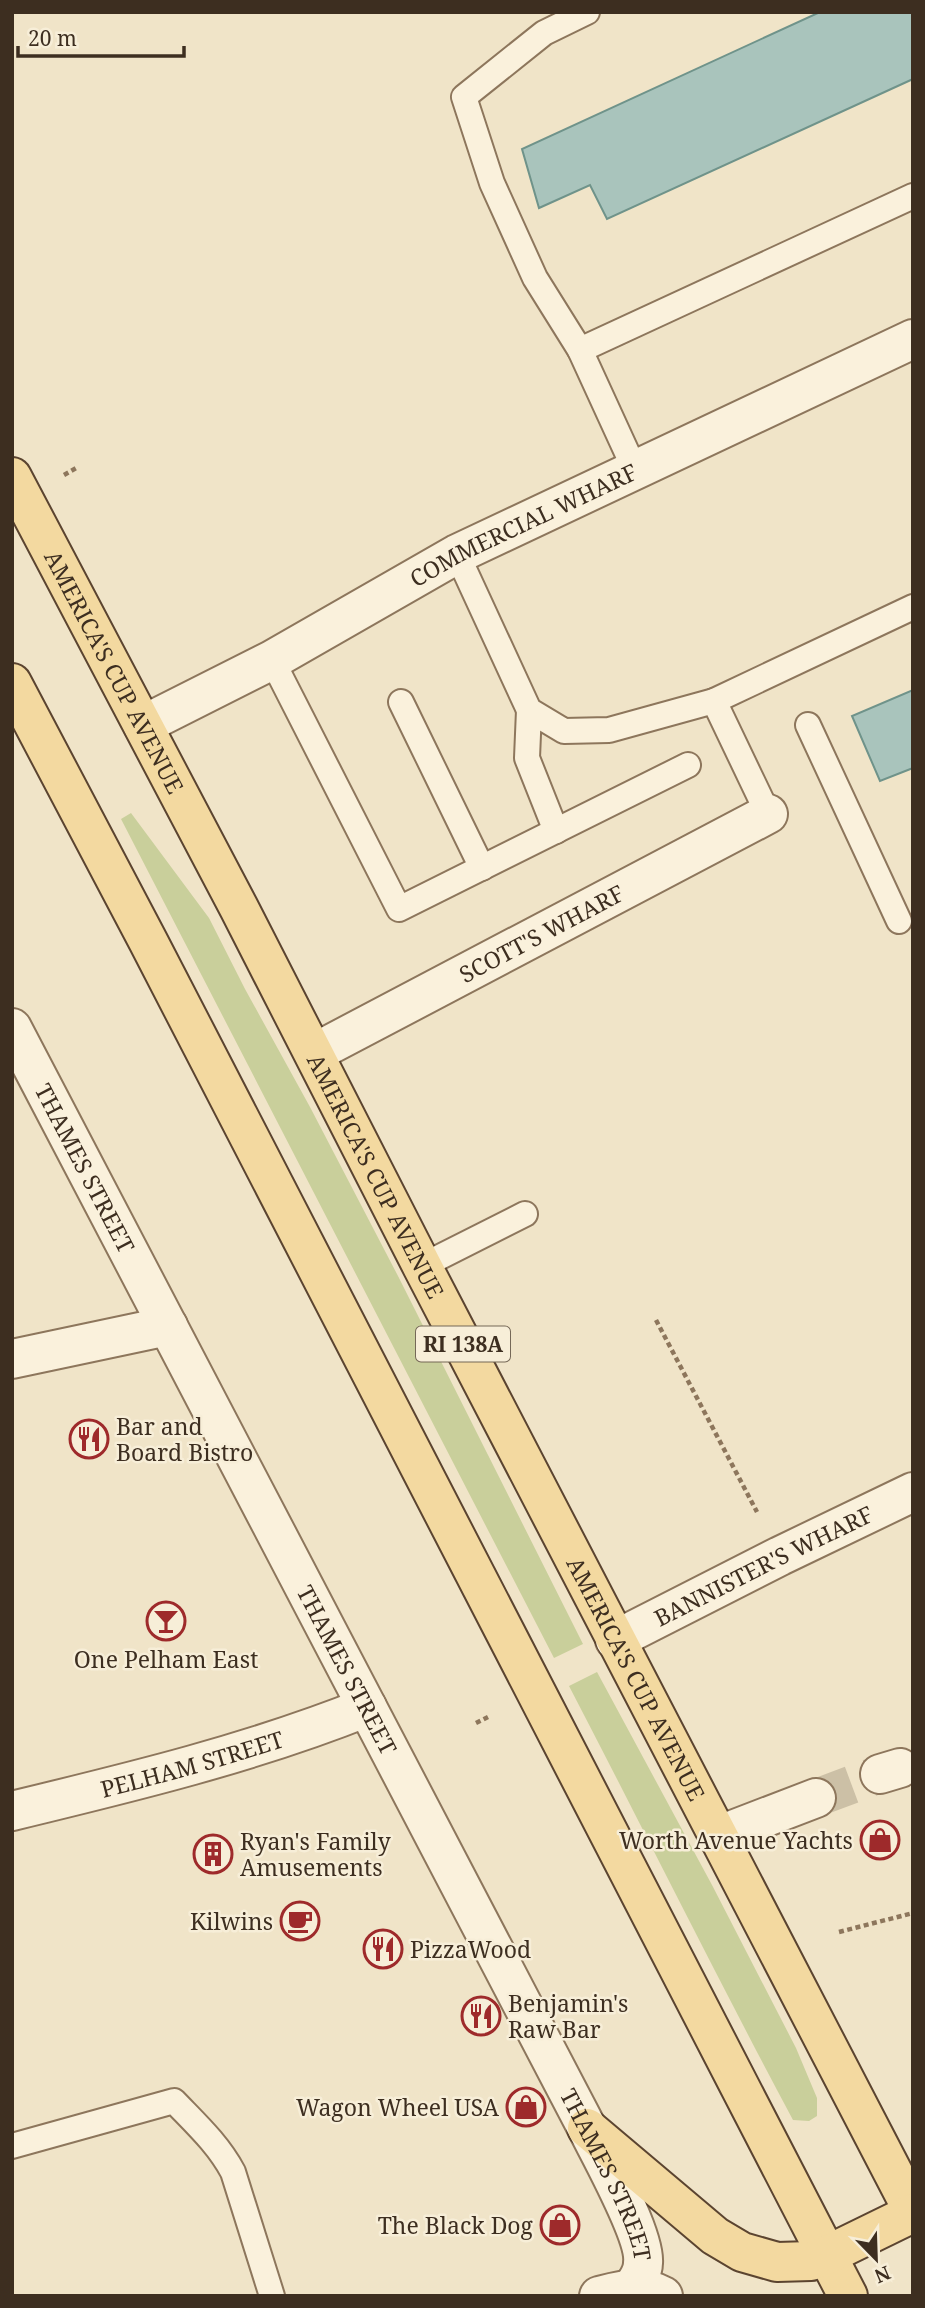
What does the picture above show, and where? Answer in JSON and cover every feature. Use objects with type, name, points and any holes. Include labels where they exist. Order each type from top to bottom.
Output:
[{"type":"main road","name":"AMERICA'S CUP AVENUE","points":[[12,477],[913,2212]]},
{"type":"main road","points":[[12,683],[848,2296]]},
{"type":"main road","points":[[587,2128],[715,2236],[742,2252],[777,2262],[811,2261],[913,2212]]},
{"type":"street","name":"COMMERCIAL WHARF","points":[[143,725],[272,660],[457,554],[913,339]]},
{"type":"street","name":"SCOTT'S WHARF","points":[[313,1053],[768,814]]},
{"type":"street","name":"THAMES STREET","points":[[12,1028],[587,2128],[640,2242],[643,2264],[632,2293]]},
{"type":"street","points":[[12,1359],[168,1326]]},
{"type":"street","name":"BANNISTER'S WHARF","points":[[615,1640],[913,1492]]},
{"type":"street","name":"PELHAM STREET","points":[[12,1811],[180,1770],[367,1707]]},
{"type":"street","points":[[717,1836],[816,1798]]},
{"type":"lane","points":[[587,12],[544,33],[464,97],[492,183],[535,278],[580,350],[635,470]]},
{"type":"lane","points":[[580,350],[913,196]]},
{"type":"lane","points":[[457,554],[529,710],[527,758],[556,831]]},
{"type":"lane","points":[[529,710],[564,731],[609,730],[714,701],[913,607]]},
{"type":"lane","points":[[272,660],[399,909],[688,765]]},
{"type":"lane","points":[[714,701],[768,814]]},
{"type":"lane","points":[[401,702],[482,868]]},
{"type":"lane","points":[[808,725],[899,921]]},
{"type":"lane","points":[[422,1266],[525,1214]]},
{"type":"lane","points":[[12,2146],[174,2101],[213,2141],[233,2172],[272,2296]]},
{"type":"path","points":[[60,478],[78,467]]},
{"type":"path","points":[[656,1320],[780,1556]]},
{"type":"path","points":[[477,1723],[488,1717]]},
{"type":"path","points":[[839,1932],[913,1913]]},
{"type":"green space","points":[[131,813],[209,918],[398,1276],[583,1644],[554,1658],[121,819]]},
{"type":"green space","points":[[597,1672],[796,2048],[817,2098],[817,2116],[809,2121],[793,2120],[569,1686]]},
{"type":"water","points":[[820,12],[913,12],[913,79],[607,219],[590,185],[539,208],[522,149]]},
{"type":"water","points":[[913,690],[913,768],[880,781],[852,716]]},
{"type":"tunnel","points":[[816,1798],[880,1774]]},
{"type":"place","name":"Bar and Board Bistro","points":[[89,1439]]},
{"type":"place","name":"One Pelham East","points":[[166,1621]]},
{"type":"place","name":"Worth Avenue Yachts","points":[[880,1840]]},
{"type":"place","name":"Ryan's Family Amusements","points":[[213,1854]]},
{"type":"place","name":"Kilwins","points":[[300,1921]]},
{"type":"place","name":"PizzaWood","points":[[383,1949]]},
{"type":"place","name":"Benjamin's Raw Bar","points":[[481,2016]]},
{"type":"place","name":"Wagon Wheel USA","points":[[526,2107]]},
{"type":"place","name":"The Black Dog","points":[[560,2225]]}]
